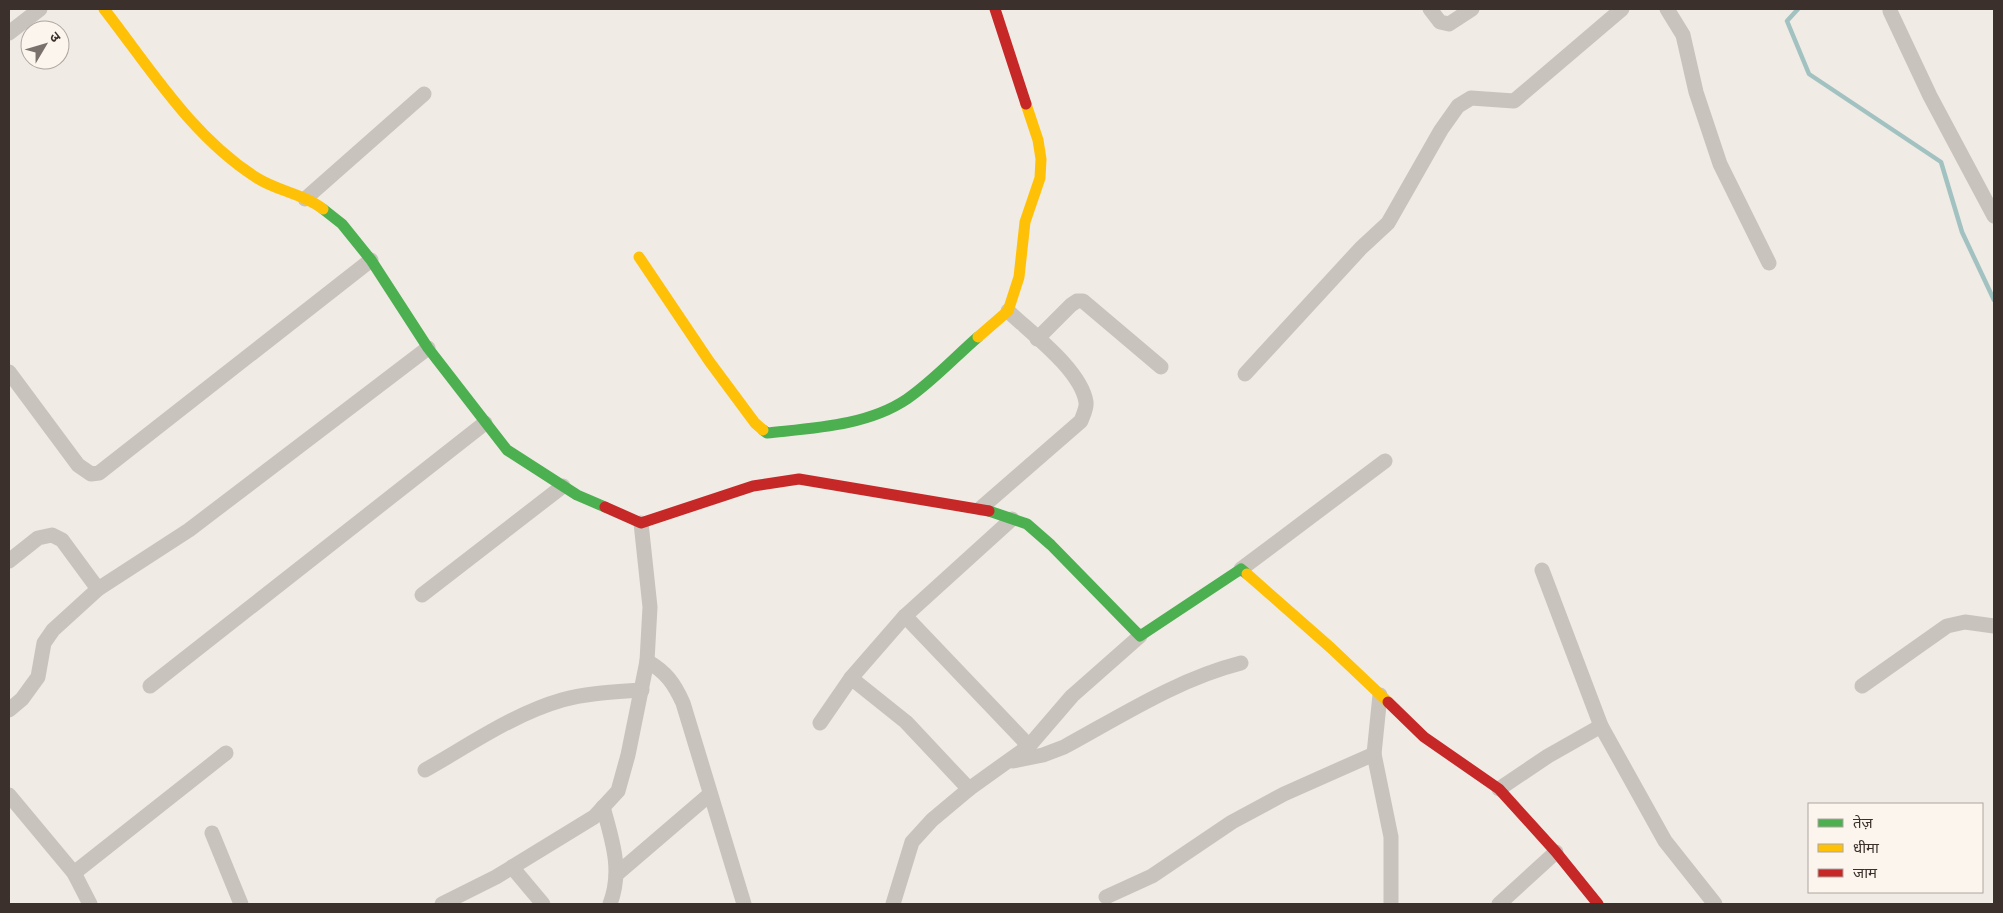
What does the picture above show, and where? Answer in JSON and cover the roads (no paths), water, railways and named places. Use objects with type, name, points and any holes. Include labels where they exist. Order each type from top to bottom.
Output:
[{"type":"street","points":[[9,33],[40,9]]},
{"type":"street","points":[[104,9],[195,126],[219,150],[258,179],[305,200],[342,224],[371,260],[428,348],[507,450],[576,495],[640,523],[753,486],[799,479],[981,508],[1027,524],[1051,544],[1140,636]]},
{"type":"street","points":[[639,257],[709,361],[755,423],[767,434],[863,419],[888,411],[907,399],[1008,310],[1019,277],[1025,222],[1040,178],[1041,159],[1038,140],[995,9]]},
{"type":"street","points":[[1430,9],[1440,22],[1449,24],[1472,9]]},
{"type":"street","points":[[1245,374],[1361,248],[1388,223],[1440,130],[1458,106],[1471,98],[1514,100],[1622,9]]},
{"type":"street","points":[[1667,9],[1683,36],[1696,92],[1720,164],[1769,263]]},
{"type":"street","points":[[1890,11],[1930,96],[1994,216]]},
{"type":"street","points":[[305,200],[424,94]]},
{"type":"street","points":[[9,372],[78,465],[91,474],[99,473],[371,260]]},
{"type":"street","points":[[1037,339],[1071,305],[1077,301],[1083,301],[1161,367]]},
{"type":"street","points":[[981,508],[1081,421],[1086,404],[1082,391],[1070,371],[1008,310]]},
{"type":"street","points":[[9,710],[22,699],[38,676],[44,643],[53,630],[98,589],[189,530],[428,348]]},
{"type":"street","points":[[150,686],[486,423]]},
{"type":"street","points":[[893,904],[912,842],[932,820],[969,788],[1030,746],[1072,696],[1140,636],[1241,569],[1385,461]]},
{"type":"street","points":[[422,596],[563,486]]},
{"type":"street","points":[[820,723],[851,678],[905,616],[1012,519]]},
{"type":"street","points":[[442,904],[512,867],[594,817],[618,791],[628,755],[648,661],[650,607],[640,523]]},
{"type":"street","points":[[9,561],[38,538],[52,535],[62,540],[98,589]]},
{"type":"street","points":[[1241,569],[1282,604],[1424,738],[1499,789],[1556,852],[1598,904]]},
{"type":"street","points":[[1542,570],[1601,726],[1665,841],[1715,904]]},
{"type":"street","points":[[905,616],[1030,746]]},
{"type":"street","points":[[1862,686],[1947,626],[1964,622],[1994,626]]},
{"type":"street","points":[[648,661],[664,671],[683,703],[709,795],[744,904]]},
{"type":"street","points":[[1006,762],[1043,755],[1064,747],[1187,682],[1214,670],[1241,663]]},
{"type":"street","points":[[851,678],[906,722],[969,788]]},
{"type":"street","points":[[425,770],[519,718],[561,700],[586,695],[642,690]]},
{"type":"street","points":[[1380,695],[1374,754],[1391,837],[1391,904]]},
{"type":"street","points":[[1499,789],[1548,756],[1601,726]]},
{"type":"street","points":[[74,873],[226,753]]},
{"type":"street","points":[[1106,897],[1152,876],[1232,822],[1284,794],[1374,754]]},
{"type":"street","points":[[618,873],[709,795]]},
{"type":"street","points":[[9,796],[74,873],[90,904]]},
{"type":"street","points":[[603,807],[616,855],[618,873],[610,904]]},
{"type":"street","points":[[212,833],[241,904]]},
{"type":"street","points":[[1499,904],[1556,852]]},
{"type":"street","points":[[512,867],[543,904]]},
{"type":"waterway","points":[[1798,9],[1787,21],[1809,74],[1941,162],[1962,232],[1994,300]]}]
